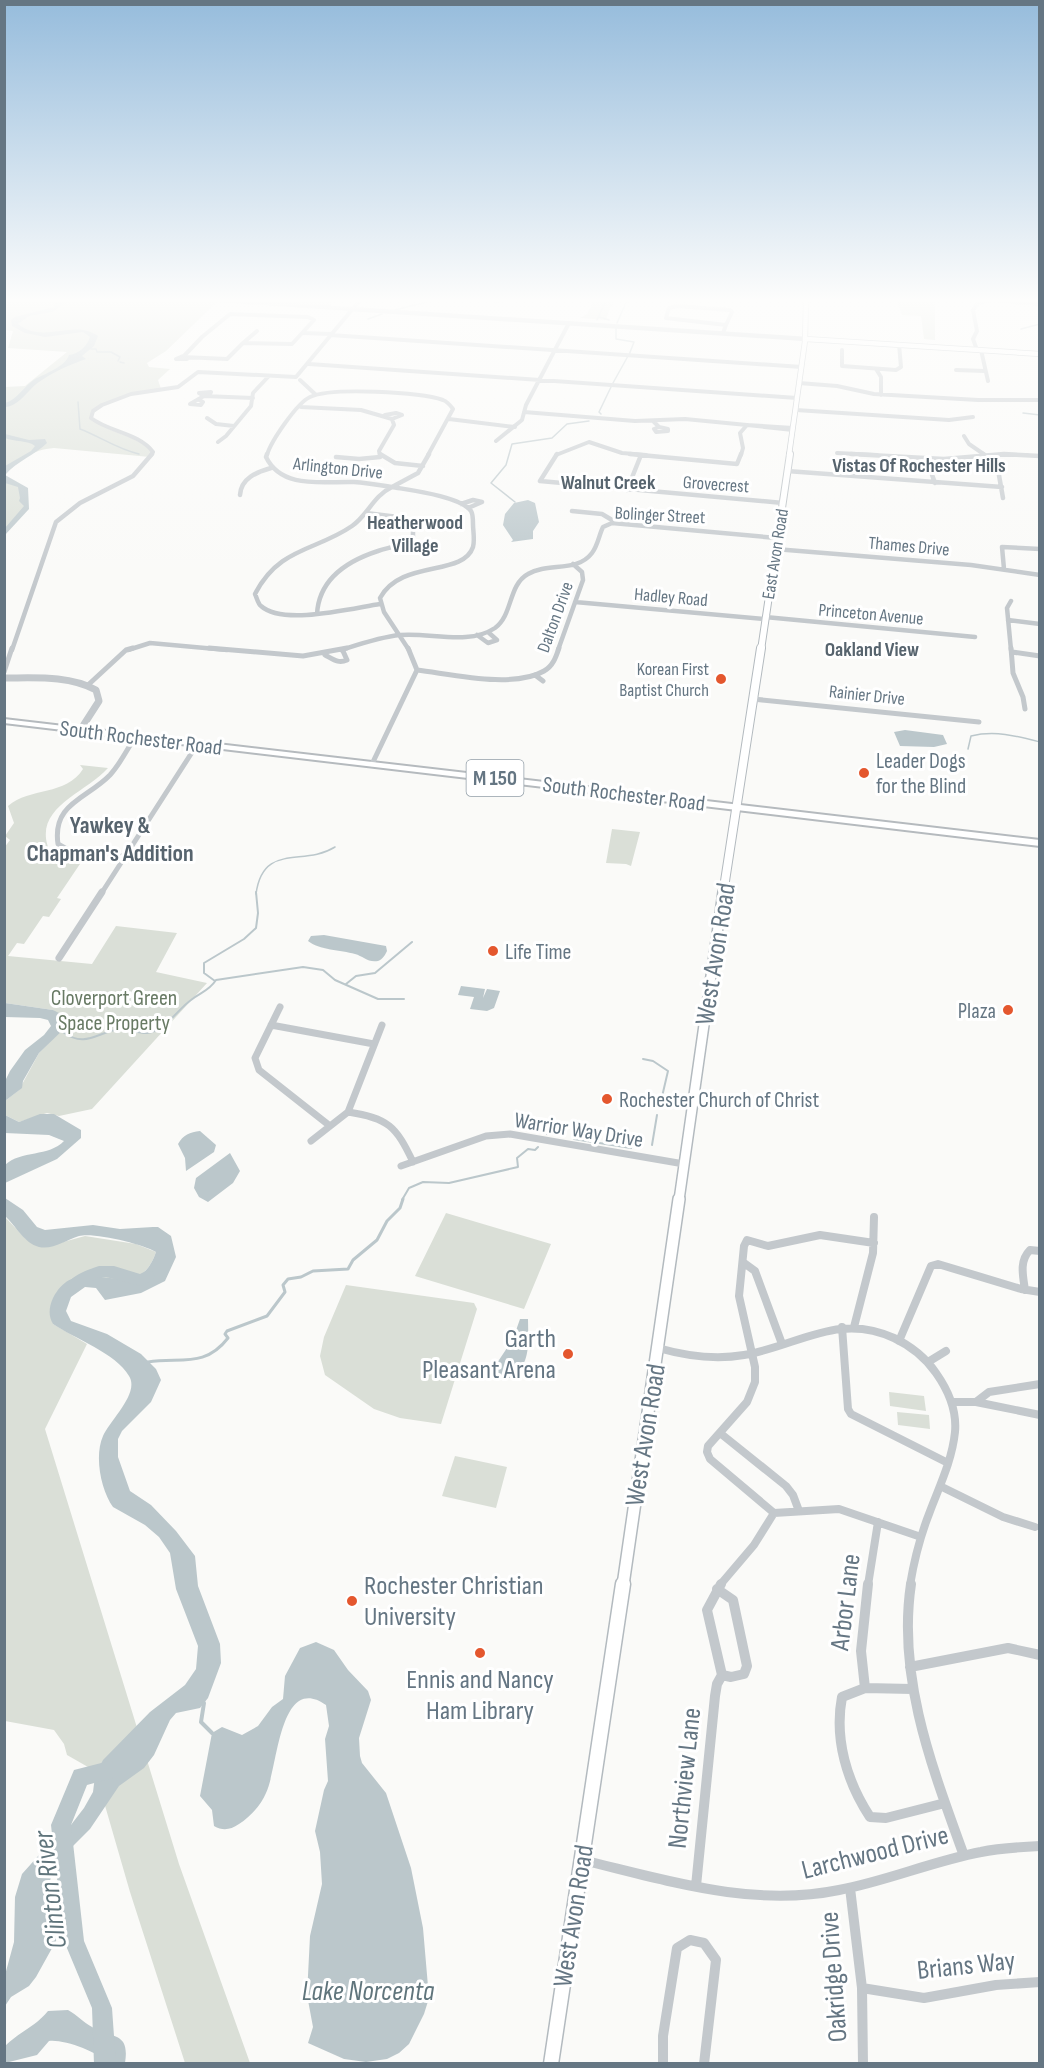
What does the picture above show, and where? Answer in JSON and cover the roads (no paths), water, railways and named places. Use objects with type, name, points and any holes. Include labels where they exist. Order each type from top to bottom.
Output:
[{"type":"main road","name":"East Avon Road","points":[[736,807],[797,398]]},
{"type":"main road","name":"South Rochester Road","points":[[4,722],[81,729],[1040,843]]},
{"type":"main road","name":"West Avon Road","points":[[551,2064],[736,807]]},
{"type":"street","points":[[4,672],[56,522],[75,506],[108,492],[131,477],[153,452],[146,444],[100,425],[91,418],[92,412],[100,406],[125,397]]},
{"type":"street","points":[[199,400],[205,397]]},
{"type":"street","points":[[218,397],[253,398],[252,404],[218,442]]},
{"type":"street","name":"Arlington Drive","points":[[312,397],[301,407],[266,455],[271,468],[283,476],[305,481],[354,482],[391,487],[461,504],[468,508],[473,516],[473,545],[467,556],[452,564],[417,572],[396,580],[383,592],[380,604]]},
{"type":"street","points":[[372,764],[417,670],[414,655],[380,604],[298,616],[274,613],[261,606],[255,594],[283,559],[305,545],[350,527],[366,513],[377,496],[413,477],[423,466],[453,412],[452,406],[437,399],[407,397]]},
{"type":"street","points":[[496,441],[522,420],[531,397]]},
{"type":"street","points":[[776,397],[797,398]]},
{"type":"street","points":[[910,397],[978,400],[1040,399]]},
{"type":"street","points":[[301,407],[402,415],[392,419]]},
{"type":"street","points":[[796,410],[949,420],[972,417]]},
{"type":"street","points":[[524,412],[654,422],[685,419],[793,429]]},
{"type":"street","points":[[380,457],[379,451],[394,425],[392,419],[385,415]]},
{"type":"street","points":[[207,418],[216,424],[234,426]]},
{"type":"street","points":[[449,419],[515,427]]},
{"type":"street","points":[[654,422],[659,427]]},
{"type":"street","points":[[627,490],[641,455],[737,464],[743,448],[740,434],[747,425]]},
{"type":"street","points":[[964,436],[969,444],[1000,469],[1003,498]]},
{"type":"street","name":"Grovecrest","points":[[641,455],[617,452],[589,442],[558,453],[552,459],[540,481],[783,503]]},
{"type":"street","points":[[837,453],[953,459],[986,456],[1040,456]]},
{"type":"street","points":[[336,457],[359,459],[380,457],[395,463],[423,466]]},
{"type":"street","points":[[926,458],[926,465],[933,474],[935,483]]},
{"type":"street","points":[[240,495],[239,491],[250,477],[271,468]]},
{"type":"street","points":[[787,471],[1002,487]]},
{"type":"street","name":"Arlington Drive","points":[[461,504],[473,500],[482,502],[468,508]]},
{"type":"street","points":[[572,512],[603,513],[612,517],[617,523]]},
{"type":"street","points":[[317,614],[316,604],[321,590],[333,575],[357,560],[405,543],[413,537],[413,527],[403,519],[366,513]]},
{"type":"street","name":"Bolinger Street","points":[[573,564],[592,554],[603,527],[617,523],[777,538]]},
{"type":"street","points":[[1004,569],[1002,547],[1040,549]]},
{"type":"street","name":"Thames Drive","points":[[776,549],[1004,569],[1040,575]]},
{"type":"street","points":[[88,685],[126,650],[150,643],[291,656],[326,655],[400,635],[477,635],[488,632],[501,622],[524,577],[544,568],[573,564]]},
{"type":"street","name":"Dalton Drive","points":[[417,670],[508,679],[535,675],[546,669],[554,662],[583,575],[573,564]]},
{"type":"street","points":[[1011,601],[1006,608],[1013,672],[1023,697],[1024,709]]},
{"type":"street","name":"Hadley Road","points":[[575,602],[765,618]]},
{"type":"street","name":"Princeton Avenue","points":[[765,618],[975,637]]},
{"type":"street","points":[[1008,620],[1040,624]]},
{"type":"street","points":[[477,635],[488,643],[497,640],[488,632]]},
{"type":"street","points":[[326,655],[334,662],[344,662],[347,656],[343,651]]},
{"type":"street","points":[[1012,652],[1040,656]]},
{"type":"street","name":"Dalton Drive","points":[[535,675],[543,681]]},
{"type":"street","points":[[4,678],[62,680],[88,685],[98,692],[99,701],[81,729]]},
{"type":"street","name":"Rainier Drive","points":[[753,699],[979,722]]},
{"type":"street","points":[[124,856],[72,852],[58,844],[56,829],[63,812],[111,774],[136,736]]},
{"type":"street","points":[[59,958],[198,743]]},
{"type":"street","points":[[280,1007],[255,1058],[259,1070],[330,1126]]},
{"type":"street","points":[[271,1025],[374,1044]]},
{"type":"street","points":[[312,1141],[348,1112],[382,1025]]},
{"type":"street","points":[[348,1112],[383,1118],[394,1126],[413,1162]]},
{"type":"street","name":"Warrior Way Drive","points":[[401,1166],[486,1137],[510,1134],[684,1164]]},
{"type":"street","points":[[854,1327],[874,1243],[874,1217]]},
{"type":"street","points":[[782,1344],[755,1271],[744,1263],[741,1254],[747,1240],[768,1246],[820,1235],[874,1243]]},
{"type":"street","points":[[1025,1290],[1022,1264],[1024,1256],[1030,1250],[1040,1251]]},
{"type":"street","points":[[744,1263],[740,1273],[740,1304],[756,1372],[751,1397],[708,1446],[707,1452],[710,1459],[774,1513],[839,1509],[921,1537]]},
{"type":"street","points":[[899,1341],[918,1291],[931,1266],[945,1265],[1025,1290],[1040,1292]]},
{"type":"street","points":[[842,1327],[847,1401],[851,1414],[948,1463]]},
{"type":"street","points":[[658,1348],[714,1356],[751,1354],[821,1329],[854,1327],[875,1331],[899,1341],[928,1362],[941,1377],[954,1401],[957,1435],[914,1562],[908,1613],[910,1667],[920,1726],[963,1853]]},
{"type":"street","points":[[928,1362],[946,1351]]},
{"type":"street","points":[[976,1402],[989,1392],[1040,1384]]},
{"type":"street","points":[[954,1401],[976,1402],[1040,1416]]},
{"type":"street","points":[[720,1433],[786,1486],[793,1495],[799,1511]]},
{"type":"street","points":[[940,1486],[1003,1517],[1035,1527]]},
{"type":"street","name":"Northview Lane","points":[[696,1886],[717,1684],[722,1675],[707,1610],[709,1600],[754,1545],[767,1520],[774,1513]]},
{"type":"street","name":"Arbor Lane","points":[[866,1688],[861,1675],[861,1647],[878,1522]]},
{"type":"street","points":[[717,1589],[733,1600],[747,1666],[744,1674],[731,1677],[722,1675]]},
{"type":"street","points":[[910,1667],[1008,1648],[1040,1655]]},
{"type":"street","points":[[912,1689],[866,1688],[842,1697],[839,1708],[839,1725],[845,1756],[861,1805],[870,1817],[886,1818],[945,1803]]},
{"type":"street","name":"Larchwood Drive","points":[[582,1860],[696,1886],[749,1895],[780,1897],[811,1895],[850,1888],[963,1853],[1013,1846],[1040,1846]]},
{"type":"street","name":"Oakridge Drive","points":[[850,1888],[862,1988],[863,2064]]},
{"type":"street","points":[[663,2064],[663,2036],[677,1948],[690,1940],[704,1943],[716,1960],[704,2064]]},
{"type":"street","name":"Brians Way","points":[[862,1988],[924,1998],[996,1985],[1040,1982]]},
{"type":"water","points":[[16,397],[23,397],[15,404],[5,407],[5,403]]},
{"type":"water","points":[[5,434],[29,440],[45,439],[47,443],[5,475],[5,466],[31,451],[35,446],[5,438]]},
{"type":"water","points":[[5,475],[28,488],[29,509],[5,535],[5,528],[24,506],[19,501],[18,487],[5,483]]},
{"type":"water","points":[[528,500],[535,503],[539,522],[533,531],[533,539],[511,542],[513,540],[503,525],[505,514],[514,503]]},
{"type":"water","points":[[905,730],[943,735],[947,744],[934,747],[900,746],[894,732]]},
{"type":"water","points":[[324,935],[386,946],[387,951],[380,960],[371,961],[355,954],[318,946],[308,941],[311,936]]},
{"type":"water","points":[[461,986],[485,989],[483,998],[487,989],[500,991],[494,1008],[487,1011],[470,1009],[474,997],[458,995]]},
{"type":"water","points":[[5,1003],[53,1010],[59,1013],[66,1027],[39,1053],[23,1081],[22,1088],[5,1101],[5,1081],[10,1071],[25,1050],[44,1035],[51,1026],[48,1020],[40,1018],[5,1017]]},
{"type":"water","points":[[40,1114],[54,1114],[81,1130],[81,1138],[57,1159],[5,1183],[5,1165],[12,1160],[51,1149],[64,1141],[49,1135],[5,1133],[5,1115],[19,1122]]},
{"type":"water","points":[[200,1131],[216,1145],[214,1152],[186,1171],[185,1158],[178,1144],[187,1134]]},
{"type":"water","points":[[230,1153],[240,1171],[233,1183],[208,1202],[199,1197],[194,1188],[196,1178]]},
{"type":"water","points":[[5,1198],[23,1210],[37,1227],[45,1230],[93,1225],[120,1229],[158,1227],[171,1236],[176,1257],[165,1281],[141,1293],[105,1300],[96,1288],[85,1287],[71,1297],[66,1311],[71,1321],[107,1334],[141,1354],[156,1369],[161,1380],[151,1402],[122,1431],[118,1439],[118,1457],[130,1491],[151,1505],[176,1531],[195,1556],[198,1586],[220,1644],[221,1663],[208,1698],[200,1708],[176,1713],[170,1720],[154,1755],[144,1768],[119,1786],[90,1829],[54,1865],[50,1881],[57,1929],[56,1941],[29,1986],[11,1997],[5,2006],[5,1975],[14,1942],[15,1897],[22,1874],[67,1830],[84,1808],[93,1792],[95,1776],[103,1760],[150,1712],[185,1685],[196,1669],[198,1646],[176,1589],[170,1553],[159,1537],[145,1525],[113,1507],[102,1482],[99,1463],[100,1444],[131,1390],[129,1376],[115,1360],[105,1353],[53,1324],[50,1315],[53,1298],[61,1286],[71,1279],[81,1276],[126,1278],[137,1276],[147,1269],[156,1252],[118,1240],[86,1235],[54,1246],[39,1247],[25,1238],[5,1216]]},
{"type":"water","points":[[520,1319],[528,1319],[527,1352],[522,1366],[510,1378],[495,1374],[495,1366],[513,1339]]},
{"type":"water","name":"Lake Norcenta","points":[[316,1642],[334,1650],[348,1670],[368,1691],[371,1700],[359,1738],[360,1756],[362,1763],[386,1793],[411,1868],[423,1928],[429,1998],[409,2044],[399,2053],[387,2059],[366,2062],[344,2059],[308,2043],[313,2027],[307,1995],[310,1936],[322,1884],[320,1852],[315,1831],[328,1781],[325,1739],[329,1726],[326,1705],[310,1698],[298,1701],[290,1712],[283,1728],[266,1793],[258,1806],[243,1821],[233,1828],[220,1829],[214,1826],[212,1810],[200,1796],[212,1733],[222,1727],[242,1735],[258,1726],[272,1707],[283,1699],[285,1676],[300,1648]]},
{"type":"water","points":[[68,2010],[92,2027],[122,2041],[126,2053],[125,2063],[106,2063],[97,2055],[72,2044],[49,2041],[37,2055],[5,2063],[5,2046],[10,2041],[48,2011]]},
{"type":"waterway","points":[[601,414],[599,412],[606,397]]},
{"type":"waterway","points":[[78,402],[80,429],[139,454]]},
{"type":"waterway","points":[[1023,413],[1040,415]]},
{"type":"waterway","points":[[515,502],[491,483],[506,465],[512,444],[552,438],[567,424],[589,421]]},
{"type":"waterway","points":[[968,749],[971,736],[980,734],[1006,734],[1040,742]]},
{"type":"waterway","points":[[256,893],[260,878],[267,868],[276,862],[286,858],[323,853],[335,847]]},
{"type":"waterway","points":[[215,981],[204,973],[204,963],[244,939],[256,928],[258,913],[256,893]]},
{"type":"waterway","points":[[346,984],[356,976],[375,973],[412,942]]},
{"type":"waterway","points":[[63,1032],[72,1037],[87,1039],[115,1030],[127,1029],[144,1033],[154,1031],[208,989],[216,980],[303,967],[323,970],[335,980],[378,999],[404,999]]},
{"type":"waterway","points":[[643,1059],[653,1061],[668,1071],[661,1101]]},
{"type":"waterway","points":[[652,1145],[657,1115]]},
{"type":"waterway","points":[[574,1139],[631,1148]]},
{"type":"waterway","points":[[402,1200],[409,1188],[423,1182],[449,1183],[518,1167],[517,1158],[528,1149],[535,1150],[538,1147]]},
{"type":"waterway","points":[[148,1362],[192,1359],[210,1354],[228,1338],[225,1334],[227,1331],[267,1316],[285,1292],[283,1285],[288,1279],[301,1277],[313,1271],[348,1269],[353,1260],[377,1240],[387,1221],[400,1208],[403,1199]]},
{"type":"waterway","name":"Clinton River","points":[[74,1285],[92,1274],[106,1271],[114,1271],[141,1280],[148,1276]]},
{"type":"waterway","points":[[204,1703],[201,1722],[212,1733]]},
{"type":"waterway","name":"Clinton River","points":[[105,2064],[102,2008],[74,1941],[61,1825],[81,1777],[109,1770]]},
{"type":"place","name":"Korean First Baptist Church","points":[[721,679]]},
{"type":"place","name":"Leader Dogs for the Blind","points":[[864,773]]},
{"type":"place","name":"Life Time","points":[[493,951]]},
{"type":"place","name":"Plaza","points":[[1008,1010]]},
{"type":"place","name":"Rochester Church of Christ","points":[[607,1099]]},
{"type":"place","name":"Garth Pleasant Arena","points":[[568,1354]]},
{"type":"place","name":"Rochester Christian University","points":[[352,1601]]},
{"type":"place","name":"Ennis and Nancy Ham Library","points":[[480,1653]]},
{"type":"district","name":"Vistas Of Rochester Hills","points":[[919,465]]},
{"type":"district","name":"Walnut Creek","points":[[608,482]]},
{"type":"district","name":"Heatherwood Village","points":[[415,534]]},
{"type":"district","name":"Oakland View","points":[[872,649]]},
{"type":"district","name":"Yawkey & Chapman's Addition","points":[[110,839]]},
{"type":"park label","name":"Cloverport Green Space Property","points":[[114,1010]]}]
